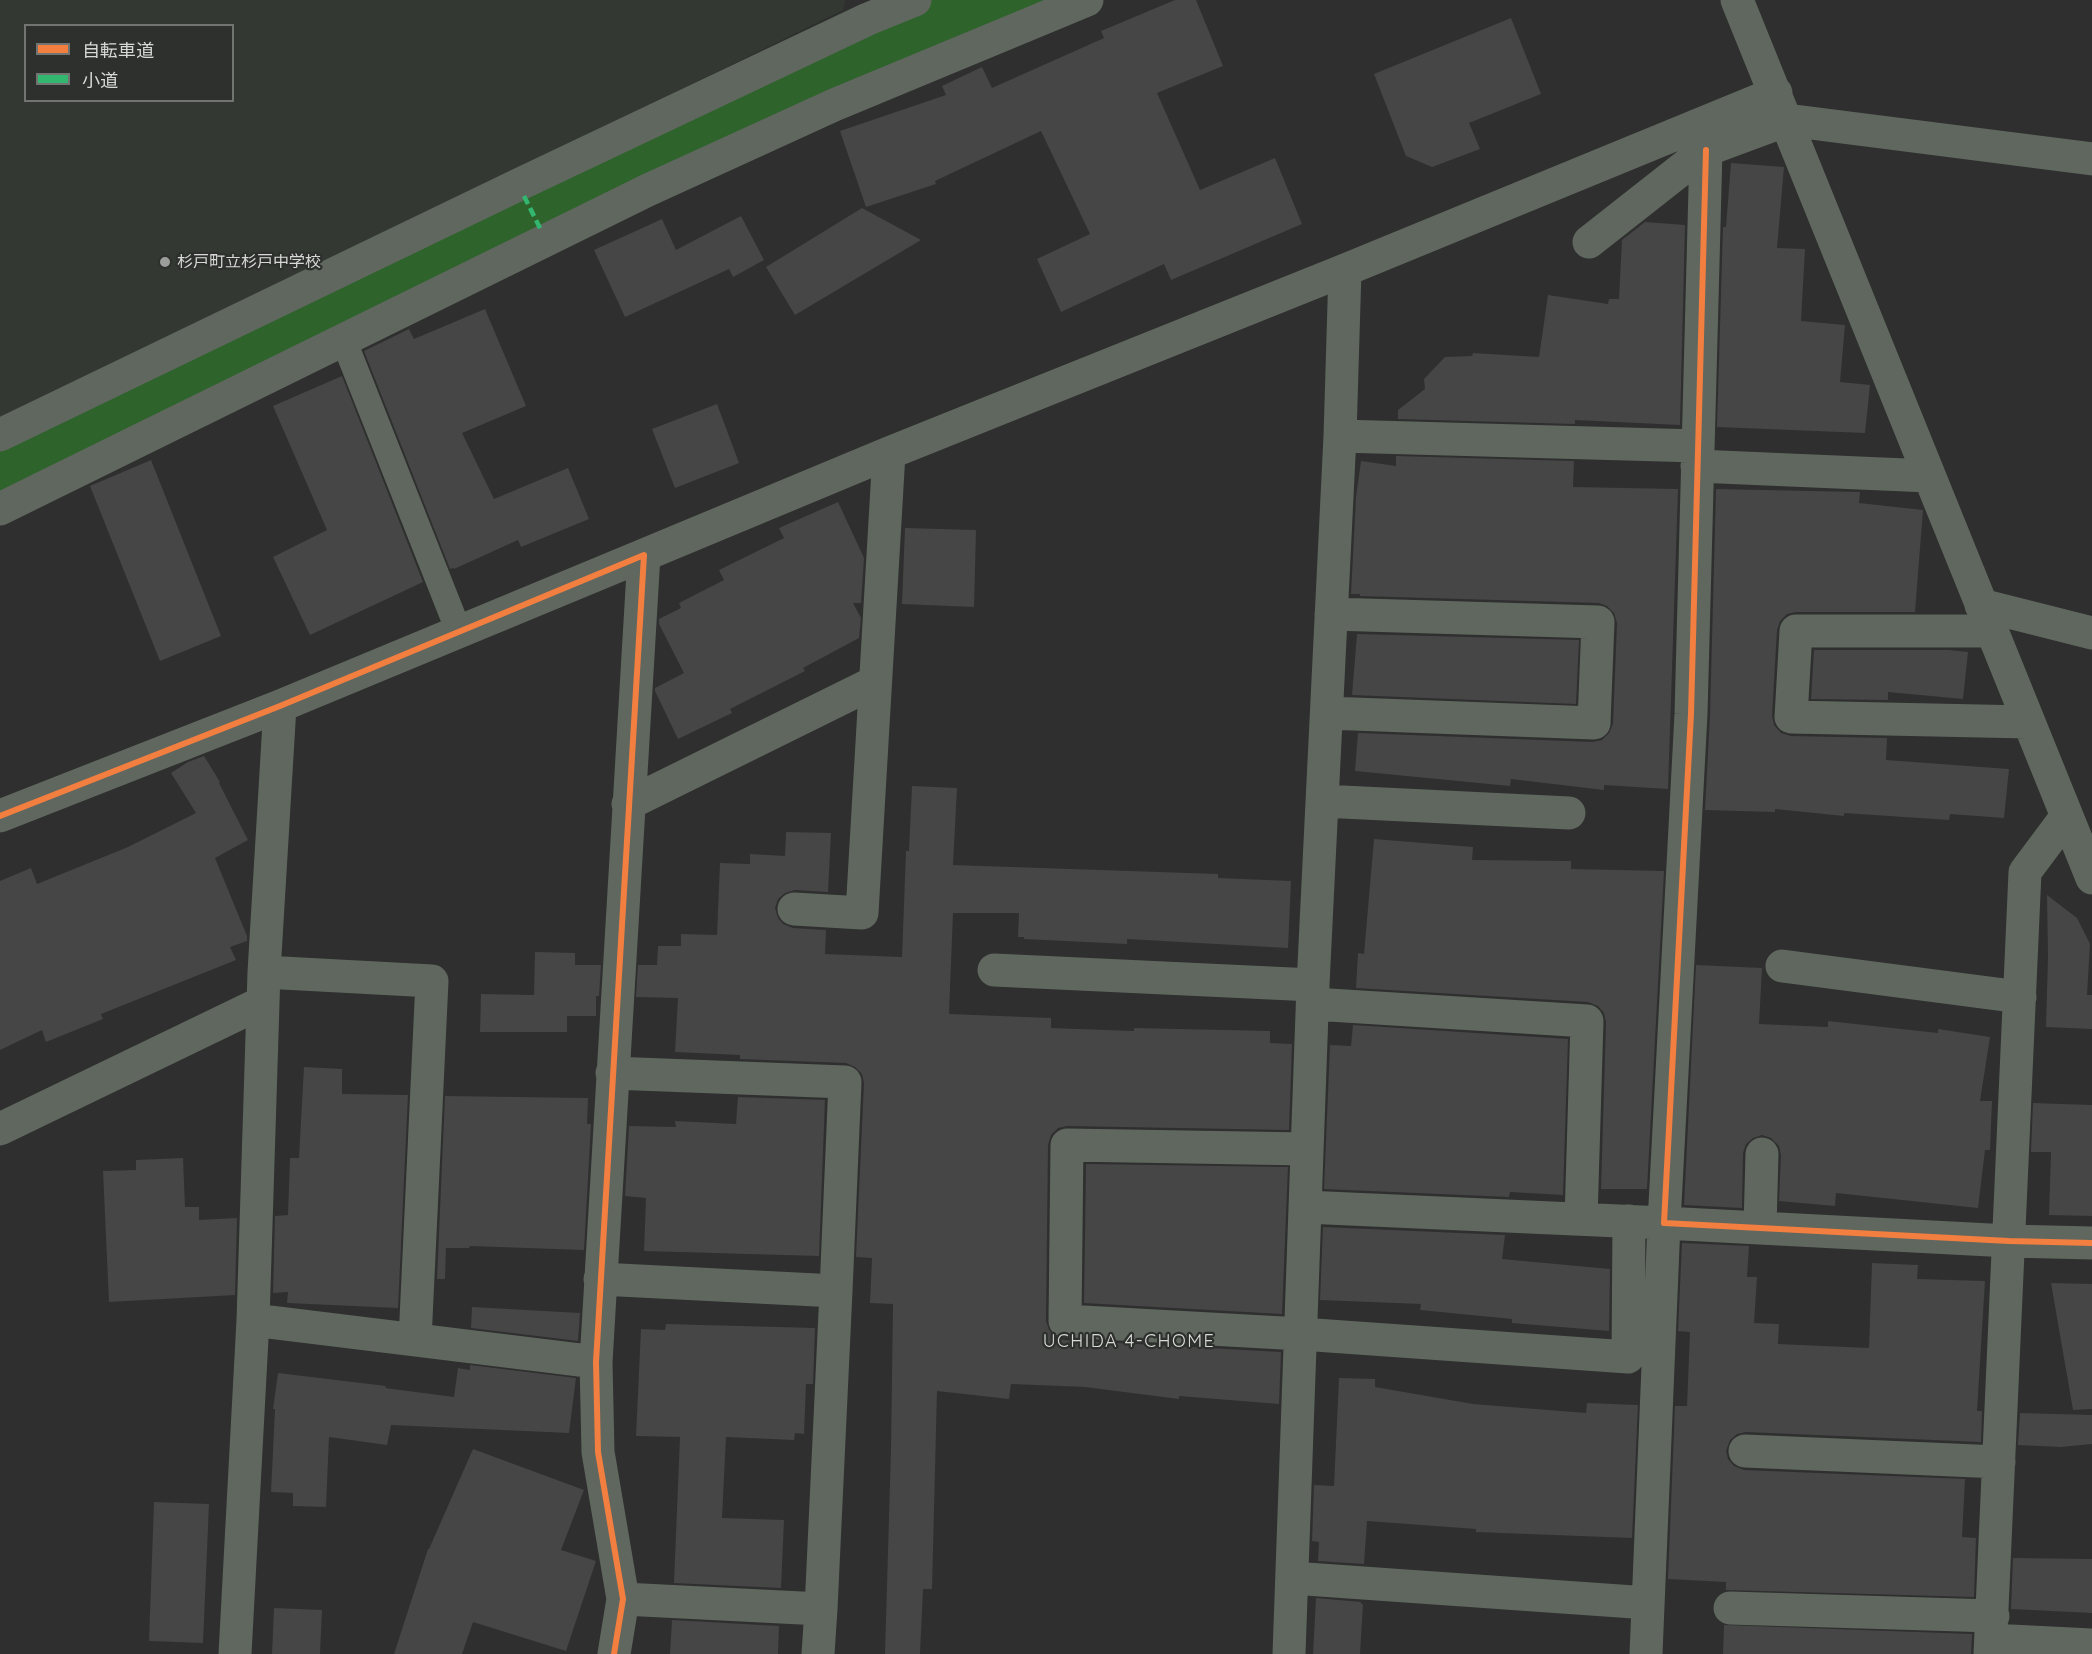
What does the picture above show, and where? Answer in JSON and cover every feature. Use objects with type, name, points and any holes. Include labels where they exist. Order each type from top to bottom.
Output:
[{"type":"street","points":[[0,435],[518,185],[867,10],[915,0]]},
{"type":"street","points":[[0,509],[344,341],[481,270],[658,185],[834,105],[1087,0]]},
{"type":"street","points":[[1737,0],[2092,878]]},
{"type":"street","points":[[1589,242],[1706,150],[1781,107]]},
{"type":"street","points":[[0,816],[280,706],[889,453],[1345,270],[1781,107],[2092,159]]},
{"type":"street","points":[[1646,1654],[1664,1223],[1691,714],[1706,150]]},
{"type":"street","points":[[1289,1654],[1313,994],[1340,436],[1345,270]]},
{"type":"street","points":[[1340,436],[1697,456],[1929,476]]},
{"type":"street","points":[[794,909],[862,913],[889,453]]},
{"type":"street","points":[[614,1654],[623,1599],[598,1452],[596,1362],[628,804],[645,555]]},
{"type":"street","points":[[1327,713],[1594,723],[1598,622],[1331,614]]},
{"type":"street","points":[[2028,722],[1791,717],[1796,631],[1986,618],[2092,633]]},
{"type":"street","points":[[628,804],[875,682]]},
{"type":"street","points":[[235,1654],[253,1320],[263,987],[280,706]]},
{"type":"street","points":[[1322,801],[1569,813]]},
{"type":"street","points":[[1991,1636],[2025,872],[2066,817]]},
{"type":"street","points":[[1782,966],[2020,998]]},
{"type":"street","points":[[994,970],[1313,994],[1587,1021],[1581,1219]]},
{"type":"street","points":[[0,1129],[263,987],[432,981],[415,1340]]},
{"type":"street","points":[[612,1073],[845,1082],[818,1654]]},
{"type":"street","points":[[1307,1149],[1068,1145],[1065,1321],[1301,1334],[1628,1357],[1629,1221]]},
{"type":"street","points":[[1760,1227],[1762,1154]]},
{"type":"street","points":[[1305,1208],[2092,1243]]},
{"type":"street","points":[[600,1280],[836,1291]]},
{"type":"street","points":[[253,1320],[596,1362]]},
{"type":"street","points":[[1745,1451],[1999,1462]]},
{"type":"street","points":[[1292,1578],[1648,1603]]},
{"type":"street","points":[[623,1599],[821,1609]]},
{"type":"street","points":[[1730,1608],[2092,1645]]},
{"type":"lane","points":[[344,341],[459,632]]},
{"type":"shaded area","name":"杉戸町立杉戸中学校","points":[[0,0],[845,0],[843,10],[0,424]]},
{"type":"building","points":[[1175,0],[1196,0],[1223,66],[1157,93],[1200,190],[1275,158],[1302,224],[1171,280],[1164,264],[1061,312],[1037,259],[1090,234],[1041,131],[935,181],[936,184],[866,207],[840,131],[946,95],[942,86],[982,67],[992,88],[1104,38],[1101,31]]},
{"type":"building","points":[[1511,18],[1541,94],[1469,123],[1480,149],[1432,167],[1406,156],[1374,74]]},
{"type":"building","points":[[1731,163],[1784,167],[1777,248],[1805,249],[1801,321],[1845,325],[1840,382],[1870,385],[1865,433],[1717,427],[1723,227],[1726,227]]},
{"type":"building","points":[[862,208],[921,240],[795,315],[766,267]]},
{"type":"building","points":[[741,216],[764,260],[733,277],[729,269],[625,317],[594,250],[662,219],[676,250]]},
{"type":"building","points":[[1645,222],[1685,225],[1680,425],[1575,420],[1575,424],[1398,419],[1398,410],[1425,389],[1424,379],[1445,357],[1472,356],[1473,353],[1539,357],[1548,295],[1608,304],[1609,299],[1619,299],[1622,240]]},
{"type":"building","points":[[485,309],[526,406],[462,433],[494,499],[568,468],[589,519],[521,547],[518,540],[450,569],[364,351],[409,329],[414,339]]},
{"type":"building","points":[[342,376],[423,582],[310,635],[273,557],[327,530],[273,406]]},
{"type":"building","points":[[717,404],[739,463],[675,488],[652,429]]},
{"type":"building","points":[[1396,456],[1574,461],[1573,487],[1678,489],[1668,789],[1604,785],[1604,790],[1511,779],[1510,786],[1355,771],[1358,733],[1593,742],[1602,740],[1609,733],[1613,724],[1617,623],[1614,613],[1607,606],[1599,603],[1351,594],[1356,497],[1361,461],[1396,466]]},
{"type":"building","points":[[151,460],[221,636],[160,661],[90,486]]},
{"type":"building","points":[[1716,489],[1860,492],[1859,503],[1923,510],[1915,612],[1796,612],[1787,614],[1780,621],[1777,630],[1772,716],[1774,725],[1781,733],[1791,736],[1887,738],[1886,760],[2009,769],[2004,818],[1950,814],[1949,820],[1844,813],[1844,816],[1775,809],[1775,812],[1705,810]]},
{"type":"building","points":[[838,502],[864,558],[861,603],[853,603],[861,618],[859,638],[803,668],[805,671],[730,709],[732,713],[678,739],[655,688],[684,673],[659,624],[659,619],[681,608],[679,603],[724,580],[719,570],[784,538],[779,528]]},
{"type":"building","points":[[905,528],[976,530],[974,607],[902,604]]},
{"type":"building","points":[[1357,634],[1579,640],[1576,704],[1352,695]]},
{"type":"building","points":[[1814,650],[1968,652],[1963,699],[1888,692],[1888,700],[1811,699]]},
{"type":"building","points":[[204,756],[220,782],[248,840],[215,858],[247,936],[247,941],[230,947],[236,960],[101,1014],[103,1019],[46,1042],[42,1030],[0,1050],[0,881],[31,868],[37,884],[128,847],[196,813],[171,773],[188,762]]},
{"type":"building","points":[[912,786],[957,788],[953,865],[1218,874],[1218,878],[1291,881],[1288,948],[1127,939],[1127,944],[1024,939],[1024,937],[1018,937],[1019,913],[953,913],[949,1014],[1051,1018],[1051,1028],[1134,1031],[1134,1028],[1270,1031],[1270,1043],[1292,1044],[1289,1130],[1067,1126],[1058,1128],[1051,1135],[1048,1145],[1046,1321],[1055,1337],[1064,1340],[1281,1352],[1279,1404],[1179,1396],[1179,1399],[1085,1387],[1011,1384],[1009,1399],[937,1391],[932,1589],[923,1589],[920,1654],[885,1654],[893,1304],[870,1303],[872,1258],[856,1257],[864,1083],[862,1074],[855,1067],[846,1063],[740,1059],[740,1055],[675,1052],[678,998],[636,997],[638,965],[657,965],[658,946],[681,946],[681,934],[717,935],[720,863],[750,864],[750,854],[785,856],[786,832],[831,833],[828,892],[795,890],[785,893],[778,899],[775,908],[783,924],[793,928],[826,930],[825,954],[902,957],[906,851],[909,851]]},
{"type":"building","points":[[1374,839],[1473,847],[1472,860],[1571,861],[1571,869],[1664,871],[1647,1189],[1601,1189],[1606,1022],[1604,1013],[1598,1006],[1588,1002],[1356,988],[1358,953],[1364,954]]},
{"type":"building","points":[[2047,895],[2077,918],[2090,944],[2087,995],[2092,995],[2092,1029],[2046,1027]]},
{"type":"building","points":[[535,952],[575,953],[575,965],[601,965],[599,996],[596,996],[596,1016],[567,1016],[567,1032],[480,1032],[481,994],[534,995]]},
{"type":"building","points":[[1696,965],[1762,968],[1759,1024],[1828,1027],[1828,1021],[1938,1033],[1938,1029],[1990,1037],[1980,1101],[1992,1101],[1990,1150],[1985,1150],[1978,1208],[1836,1193],[1835,1206],[1779,1201],[1781,1155],[1779,1146],[1771,1138],[1762,1135],[1746,1144],[1743,1153],[1742,1208],[1684,1205]]},
{"type":"building","points":[[1353,1025],[1568,1039],[1563,1195],[1510,1192],[1509,1197],[1324,1189],[1330,1045],[1351,1046]]},
{"type":"building","points":[[304,1067],[342,1069],[342,1094],[408,1095],[398,1308],[287,1303],[288,1292],[273,1293],[275,1216],[288,1215],[290,1158],[299,1158]]},
{"type":"building","points":[[445,1096],[588,1098],[587,1124],[591,1124],[584,1250],[470,1246],[469,1248],[446,1248],[445,1279],[437,1279]]},
{"type":"building","points":[[738,1097],[825,1100],[819,1256],[644,1251],[646,1198],[625,1196],[629,1126],[676,1127],[675,1121],[736,1124]]},
{"type":"building","points":[[2033,1103],[2092,1105],[2092,1216],[2049,1215],[2051,1152],[2031,1152]]},
{"type":"building","points":[[183,1158],[185,1207],[199,1207],[199,1220],[237,1218],[235,1295],[109,1302],[103,1171],[136,1170],[136,1160]]},
{"type":"building","points":[[1086,1164],[1288,1167],[1282,1314],[1084,1303]]},
{"type":"building","points":[[1323,1227],[1505,1235],[1502,1259],[1610,1269],[1609,1331],[1512,1323],[1512,1319],[1420,1310],[1421,1304],[1320,1300]]},
{"type":"building","points":[[1682,1243],[1749,1246],[1747,1277],[1757,1277],[1754,1323],[1779,1324],[1778,1344],[1869,1348],[1872,1263],[1918,1265],[1917,1279],[1985,1281],[1977,1411],[1982,1411],[1981,1442],[1746,1432],[1737,1434],[1730,1440],[1726,1451],[1728,1459],[1734,1466],[1744,1470],[1965,1479],[1962,1537],[1976,1538],[1974,1597],[1726,1590],[1726,1582],[1668,1579],[1675,1406],[1687,1406],[1690,1332],[1678,1331]]},
{"type":"building","points":[[2051,1283],[2092,1284],[2092,1409],[2073,1410]]},
{"type":"building","points":[[472,1307],[580,1313],[578,1341],[471,1328]]},
{"type":"building","points":[[666,1324],[815,1328],[813,1384],[806,1384],[804,1434],[795,1433],[794,1440],[726,1437],[722,1518],[784,1520],[781,1588],[674,1583],[680,1437],[636,1436],[641,1329],[665,1330]]},
{"type":"building","points":[[470,1365],[576,1378],[569,1433],[391,1425],[387,1445],[329,1437],[326,1507],[293,1506],[293,1493],[271,1492],[275,1409],[273,1409],[278,1373],[454,1397],[458,1368],[470,1370]]},
{"type":"building","points":[[1339,1378],[1375,1379],[1375,1387],[1473,1404],[1586,1413],[1587,1403],[1638,1405],[1632,1538],[1476,1532],[1476,1529],[1367,1521],[1364,1564],[1318,1561],[1319,1542],[1312,1541],[1314,1485],[1334,1486]]},
{"type":"building","points":[[2020,1413],[2092,1415],[2092,1444],[2061,1447],[2018,1445]]},
{"type":"building","points":[[473,1449],[584,1490],[561,1550],[596,1561],[566,1651],[473,1622],[462,1654],[394,1654],[428,1549]]},
{"type":"building","points":[[154,1502],[209,1504],[203,1643],[149,1641]]},
{"type":"building","points":[[2013,1558],[2092,1559],[2092,1613],[2011,1609]]},
{"type":"building","points":[[1316,1598],[1363,1604],[1360,1654],[1313,1654]]},
{"type":"building","points":[[274,1608],[322,1610],[320,1654],[272,1654]]},
{"type":"building","points":[[672,1620],[779,1626],[778,1654],[670,1654]]},
{"type":"building","points":[[1724,1625],[1972,1634],[1971,1654],[1723,1654]]},
{"type":"waterway","points":[[0,471],[833,69],[1005,0]]},
{"type":"marked path","points":[[524,196],[541,230]]},
{"type":"cycle path","points":[[1706,150],[1691,714],[1664,1223],[2009,1241],[2092,1243]]},
{"type":"cycle path","points":[[0,816],[280,706],[644,555],[596,1362],[598,1452],[623,1599],[614,1654]]},
{"type":"place","name":"杉戸町立杉戸中学校","points":[[165,262]]},
{"type":"district","name":"UCHIDA 4-CHOME","points":[[1129,1342]]}]
